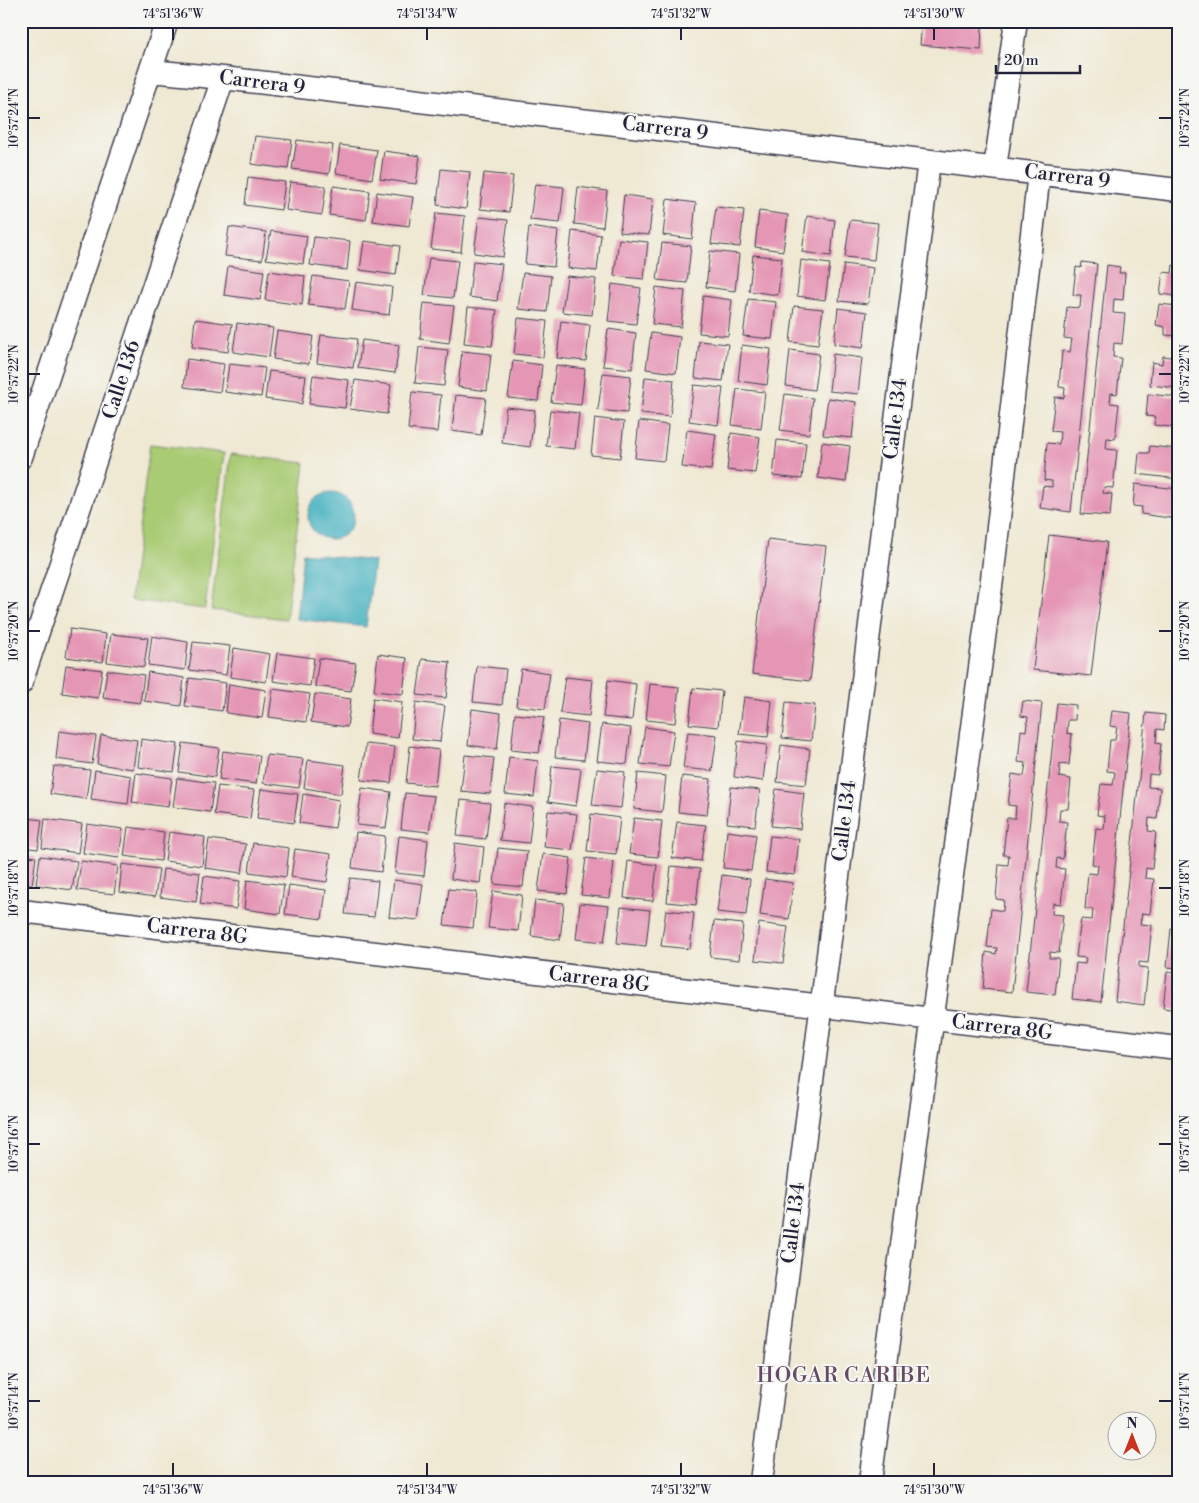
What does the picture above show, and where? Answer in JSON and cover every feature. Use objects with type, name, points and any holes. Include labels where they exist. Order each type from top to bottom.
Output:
[{"type":"street","points":[[21,457],[168,21]]},
{"type":"street","points":[[995,168],[1016,21]]},
{"type":"street","name":"Carrera 9","points":[[151,71],[1178,190]]},
{"type":"street","name":"Calle 136","points":[[21,683],[223,78]]},
{"type":"street","name":"Calle 134","points":[[761,1482],[929,160]]},
{"type":"street","points":[[870,1482],[992,579],[1038,174]]},
{"type":"street","name":"Carrera 8G","points":[[21,911],[1178,1048]]},
{"type":"green space","points":[[150,444],[224,453],[205,609],[130,600]]},
{"type":"green space","points":[[231,454],[305,463],[286,619],[211,610]]},
{"type":"water","points":[[326,493],[336,493],[350,503],[354,516],[350,529],[344,535],[336,539],[326,539],[312,529],[308,521],[308,511],[318,497]]},
{"type":"water","points":[[303,553],[374,561],[366,627],[296,619]]},
{"type":"building","points":[[777,21],[838,21],[838,29],[777,25]]},
{"type":"building","points":[[922,21],[982,26],[981,50],[920,45]]},
{"type":"building","points":[[255,136],[292,140],[288,169],[251,164]]},
{"type":"building","points":[[297,140],[333,145],[329,174],[292,169]]},
{"type":"building","points":[[340,145],[377,150],[372,179],[336,173]]},
{"type":"building","points":[[384,151],[420,156],[416,184],[380,179]]},
{"type":"building","points":[[441,169],[470,172],[466,209],[437,205]]},
{"type":"building","points":[[484,173],[513,176],[509,212],[480,209]]},
{"type":"building","points":[[248,177],[285,182],[281,210],[245,205]]},
{"type":"building","points":[[290,182],[326,186],[322,215],[286,210]]},
{"type":"building","points":[[535,184],[564,187],[560,223],[530,220]]},
{"type":"building","points":[[333,186],[370,191],[366,220],[329,215]]},
{"type":"building","points":[[578,187],[607,191],[603,227],[574,224]]},
{"type":"building","points":[[377,192],[413,197],[409,226],[373,221]]},
{"type":"building","points":[[624,195],[653,199],[649,235],[620,232]]},
{"type":"building","points":[[667,199],[696,203],[692,239],[663,235]]},
{"type":"building","points":[[716,207],[744,210],[740,247],[711,244]]},
{"type":"building","points":[[759,211],[788,215],[783,251],[755,247]]},
{"type":"building","points":[[436,213],[465,216],[461,252],[431,249]]},
{"type":"building","points":[[807,216],[835,220],[831,256],[802,252]]},
{"type":"building","points":[[479,217],[508,220],[503,257],[474,253]]},
{"type":"building","points":[[850,220],[878,223],[874,260],[845,257]]},
{"type":"building","points":[[229,227],[266,232],[262,260],[225,256]]},
{"type":"building","points":[[529,227],[558,231],[554,267],[525,264]]},
{"type":"building","points":[[271,231],[307,236],[303,264],[266,259]]},
{"type":"building","points":[[572,231],[601,235],[597,271],[568,268]]},
{"type":"building","points":[[314,237],[350,241],[347,270],[310,265]]},
{"type":"building","points":[[619,239],[648,242],[644,279],[614,276]]},
{"type":"building","points":[[364,241],[400,246],[396,275],[360,270]]},
{"type":"building","points":[[662,243],[691,246],[687,283],[657,280]]},
{"type":"building","points":[[710,251],[739,254],[735,291],[706,287]]},
{"type":"building","points":[[753,255],[782,258],[778,295],[749,291]]},
{"type":"building","points":[[429,258],[458,261],[453,298],[424,295]]},
{"type":"building","points":[[801,260],[830,264],[825,300],[797,296]]},
{"type":"building","points":[[473,261],[502,264],[497,301],[469,297]]},
{"type":"building","points":[[1082,262],[1097,264],[1071,512],[1040,508],[1043,486],[1052,487],[1052,481],[1044,480],[1047,443],[1059,444],[1060,432],[1051,431],[1055,397],[1064,398],[1065,388],[1059,387],[1062,351],[1070,352],[1072,339],[1064,338],[1067,307],[1080,308],[1081,295],[1073,295],[1076,267],[1081,268]]},
{"type":"building","points":[[844,264],[873,268],[868,304],[839,301]]},
{"type":"building","points":[[1107,265],[1120,267],[1119,273],[1125,273],[1123,300],[1114,299],[1113,313],[1125,314],[1122,344],[1114,343],[1113,357],[1121,358],[1117,394],[1111,393],[1110,403],[1119,404],[1115,439],[1107,438],[1106,449],[1117,450],[1113,488],[1104,487],[1103,493],[1112,494],[1110,516],[1081,514]]},
{"type":"building","points":[[1173,265],[1178,266],[1178,296],[1160,294],[1163,272],[1172,273]]},
{"type":"building","points":[[228,266],[264,271],[260,300],[224,295]]},
{"type":"building","points":[[269,271],[305,276],[302,305],[265,300]]},
{"type":"building","points":[[523,273],[551,276],[547,312],[518,309]]},
{"type":"building","points":[[313,276],[349,281],[345,309],[308,305]]},
{"type":"building","points":[[567,276],[596,279],[592,315],[562,312]]},
{"type":"building","points":[[356,282],[392,287],[389,315],[352,310]]},
{"type":"building","points":[[612,284],[641,288],[636,324],[608,321]]},
{"type":"building","points":[[656,287],[685,291],[681,327],[652,324]]},
{"type":"building","points":[[703,296],[732,300],[728,336],[699,333]]},
{"type":"building","points":[[748,299],[776,302],[772,339],[743,336]]},
{"type":"building","points":[[424,303],[454,306],[449,343],[420,339]]},
{"type":"building","points":[[1159,304],[1178,306],[1178,336],[1165,335],[1165,327],[1156,325]]},
{"type":"building","points":[[794,306],[823,309],[818,345],[790,342]]},
{"type":"building","points":[[468,307],[497,310],[492,346],[464,343]]},
{"type":"building","points":[[838,308],[867,312],[863,348],[834,344]]},
{"type":"building","points":[[518,318],[547,321],[543,357],[514,354]]},
{"type":"building","points":[[195,319],[232,324],[228,352],[192,347]]},
{"type":"building","points":[[561,321],[590,325],[586,361],[557,358]]},
{"type":"building","points":[[237,323],[273,328],[269,357],[233,352]]},
{"type":"building","points":[[608,329],[636,333],[632,369],[603,366]]},
{"type":"building","points":[[277,331],[313,336],[309,364],[273,359]]},
{"type":"building","points":[[651,333],[680,337],[676,373],[646,369]]},
{"type":"building","points":[[321,335],[357,339],[353,368],[317,363]]},
{"type":"building","points":[[362,340],[399,345],[395,373],[358,368]]},
{"type":"building","points":[[699,341],[728,344],[723,381],[695,378]]},
{"type":"building","points":[[742,345],[771,349],[767,385],[738,381]]},
{"type":"building","points":[[419,347],[448,350],[444,386],[415,383]]},
{"type":"building","points":[[790,350],[819,354],[814,390],[786,386]]},
{"type":"building","points":[[462,351],[491,354],[487,391],[458,387]]},
{"type":"building","points":[[833,354],[862,358],[858,394],[829,391]]},
{"type":"building","points":[[1163,356],[1178,358],[1178,388],[1150,385],[1152,362],[1162,364]]},
{"type":"building","points":[[187,359],[224,364],[220,392],[184,387]]},
{"type":"building","points":[[513,361],[542,365],[538,401],[508,398]]},
{"type":"building","points":[[229,364],[265,368],[261,397],[225,392]]},
{"type":"building","points":[[556,365],[585,369],[581,405],[551,402]]},
{"type":"building","points":[[269,371],[306,376],[302,404],[265,399]]},
{"type":"building","points":[[603,373],[631,376],[627,413],[598,410]]},
{"type":"building","points":[[313,375],[349,380],[345,408],[309,404]]},
{"type":"building","points":[[645,377],[674,380],[670,417],[641,414]]},
{"type":"building","points":[[355,380],[391,385],[387,414],[350,409]]},
{"type":"building","points":[[694,385],[723,388],[718,425],[689,421]]},
{"type":"building","points":[[737,389],[765,392],[761,429],[732,425]]},
{"type":"building","points":[[412,392],[441,395],[437,432],[408,429]]},
{"type":"building","points":[[785,394],[813,398],[809,434],[780,430]]},
{"type":"building","points":[[1148,394],[1178,397],[1178,428],[1154,425],[1155,417],[1146,416]]},
{"type":"building","points":[[456,395],[486,398],[481,435],[452,431]]},
{"type":"building","points":[[828,398],[856,402],[852,438],[823,435]]},
{"type":"building","points":[[506,407],[535,410],[530,447],[502,443]]},
{"type":"building","points":[[550,410],[579,413],[575,449],[546,446]]},
{"type":"building","points":[[595,418],[624,422],[620,458],[591,455]]},
{"type":"building","points":[[639,421],[668,425],[664,461],[635,458]]},
{"type":"building","points":[[687,430],[716,434],[711,470],[682,467]]},
{"type":"building","points":[[731,433],[760,437],[755,473],[727,470]]},
{"type":"building","points":[[777,440],[806,443],[802,479],[773,476]]},
{"type":"building","points":[[822,442],[850,446],[846,482],[818,478]]},
{"type":"building","points":[[1150,446],[1178,449],[1178,479],[1137,474],[1139,453],[1149,453]]},
{"type":"building","points":[[1135,484],[1178,489],[1177,519],[1141,514],[1142,507],[1133,506]]},
{"type":"building","points":[[1049,535],[1107,542],[1091,676],[1033,670]]},
{"type":"building","points":[[768,539],[826,546],[810,681],[752,674]]},
{"type":"building","points":[[70,629],[106,634],[103,662],[66,657]]},
{"type":"building","points":[[111,634],[148,638],[144,667],[107,662]]},
{"type":"building","points":[[152,636],[188,642],[185,670],[148,665]]},
{"type":"building","points":[[193,642],[230,646],[226,675],[189,670]]},
{"type":"building","points":[[234,648],[270,654],[266,682],[230,677]]},
{"type":"building","points":[[277,653],[314,658],[310,686],[273,681]]},
{"type":"building","points":[[378,654],[407,658],[403,694],[374,691]]},
{"type":"building","points":[[319,658],[356,663],[351,691],[315,686]]},
{"type":"building","points":[[422,659],[450,662],[446,698],[417,695]]},
{"type":"building","points":[[66,665],[102,670],[98,698],[62,693]]},
{"type":"building","points":[[477,666],[506,669],[502,705],[473,702]]},
{"type":"building","points":[[521,669],[550,673],[545,709],[516,706]]},
{"type":"building","points":[[107,670],[144,675],[140,703],[103,698]]},
{"type":"building","points":[[148,672],[184,678],[181,706],[144,701]]},
{"type":"building","points":[[565,677],[593,680],[589,716],[560,713]]},
{"type":"building","points":[[189,678],[226,683],[222,711],[185,706]]},
{"type":"building","points":[[608,680],[636,684],[632,720],[603,717]]},
{"type":"building","points":[[229,684],[266,690],[262,718],[226,713]]},
{"type":"building","points":[[650,684],[679,687],[675,723],[646,720]]},
{"type":"building","points":[[693,688],[722,691],[718,727],[689,724]]},
{"type":"building","points":[[273,689],[310,694],[306,722],[269,717]]},
{"type":"building","points":[[315,694],[351,699],[347,727],[311,722]]},
{"type":"building","points":[[744,697],[772,701],[768,737],[739,734]]},
{"type":"building","points":[[373,698],[402,702],[398,738],[369,734]]},
{"type":"building","points":[[1023,701],[1042,703],[1012,992],[983,989],[986,952],[996,954],[997,948],[987,947],[991,909],[1003,911],[1004,900],[996,899],[999,864],[1008,865],[1009,855],[1003,855],[1007,818],[1015,818],[1016,806],[1008,805],[1012,774],[1024,776],[1026,763],[1018,762],[1021,730],[1026,731],[1028,717],[1021,716]]},
{"type":"building","points":[[416,702],[445,706],[440,742],[412,739]]},
{"type":"building","points":[[786,702],[815,705],[811,741],[782,738]]},
{"type":"building","points":[[1057,703],[1076,705],[1075,720],[1068,720],[1067,733],[1072,734],[1069,765],[1060,764],[1059,777],[1071,779],[1068,809],[1060,809],[1059,821],[1067,822],[1063,859],[1057,858],[1056,868],[1065,869],[1061,904],[1053,903],[1052,914],[1063,915],[1059,953],[1050,952],[1049,958],[1059,958],[1055,995],[1026,992]]},
{"type":"building","points":[[472,709],[501,713],[497,749],[468,745]]},
{"type":"building","points":[[1112,711],[1131,713],[1101,1002],[1072,999],[1076,963],[1085,964],[1086,958],[1076,957],[1081,919],[1092,920],[1093,909],[1085,909],[1088,873],[1097,874],[1098,865],[1092,864],[1096,828],[1104,829],[1105,816],[1097,815],[1101,784],[1113,785],[1115,772],[1107,771],[1110,740],[1115,740],[1117,727],[1110,726]]},
{"type":"building","points":[[1146,713],[1165,715],[1164,730],[1157,729],[1156,743],[1161,744],[1158,775],[1149,774],[1148,787],[1160,788],[1157,819],[1149,818],[1148,831],[1156,832],[1152,869],[1146,868],[1145,878],[1154,879],[1150,914],[1142,913],[1140,924],[1152,925],[1148,963],[1139,962],[1139,967],[1148,968],[1144,1005],[1115,1001]]},
{"type":"building","points":[[515,714],[544,717],[539,753],[511,750]]},
{"type":"building","points":[[559,720],[588,724],[584,760],[555,757]]},
{"type":"building","points":[[602,724],[631,728],[627,764],[597,761]]},
{"type":"building","points":[[645,727],[674,731],[669,767],[640,764]]},
{"type":"building","points":[[59,731],[96,736],[92,764],[56,759]]},
{"type":"building","points":[[688,732],[717,735],[712,771],[683,768]]},
{"type":"building","points":[[101,735],[137,740],[133,769],[97,764]]},
{"type":"building","points":[[141,739],[178,744],[174,772],[138,767]]},
{"type":"building","points":[[738,741],[767,745],[763,781],[734,777]]},
{"type":"building","points":[[183,743],[219,748],[215,777],[179,772]]},
{"type":"building","points":[[366,744],[395,747],[391,783],[361,780]]},
{"type":"building","points":[[781,745],[810,749],[806,785],[777,782]]},
{"type":"building","points":[[410,746],[439,750],[435,786],[406,783]]},
{"type":"building","points":[[223,751],[260,756],[256,784],[219,779]]},
{"type":"building","points":[[267,755],[303,759],[299,788],[263,783]]},
{"type":"building","points":[[465,755],[494,758],[490,794],[461,791]]},
{"type":"building","points":[[509,757],[538,761],[534,797],[505,794]]},
{"type":"building","points":[[308,760],[345,765],[341,794],[304,788]]},
{"type":"building","points":[[54,766],[90,770],[86,799],[50,794]]},
{"type":"building","points":[[552,766],[581,769],[576,806],[548,802]]},
{"type":"building","points":[[597,769],[625,772],[621,808],[592,805]]},
{"type":"building","points":[[95,770],[131,776],[128,804],[91,799]]},
{"type":"building","points":[[136,773],[172,778],[168,807],[132,802]]},
{"type":"building","points":[[638,773],[666,776],[662,812],[634,809]]},
{"type":"building","points":[[682,776],[711,779],[707,815],[678,812]]},
{"type":"building","points":[[177,778],[214,783],[210,812],[173,807]]},
{"type":"building","points":[[218,786],[254,790],[250,819],[214,814]]},
{"type":"building","points":[[731,787],[760,790],[755,826],[727,823]]},
{"type":"building","points":[[362,788],[391,792],[386,828],[357,825]]},
{"type":"building","points":[[261,789],[298,794],[294,823],[257,818]]},
{"type":"building","points":[[776,789],[804,793],[800,829],[771,826]]},
{"type":"building","points":[[405,793],[434,796],[429,832],[401,829]]},
{"type":"building","points":[[303,794],[339,800],[335,828],[299,823]]},
{"type":"building","points":[[461,800],[490,803],[486,839],[457,836]]},
{"type":"building","points":[[504,803],[533,807],[529,843],[500,840]]},
{"type":"building","points":[[548,811],[577,814],[572,850],[544,847]]},
{"type":"building","points":[[591,814],[620,818],[616,854],[587,851]]},
{"type":"building","points":[[21,817],[42,820],[38,849],[21,847]]},
{"type":"building","points":[[634,818],[662,821],[658,857],[629,854]]},
{"type":"building","points":[[45,819],[82,824],[78,853],[42,848]]},
{"type":"building","points":[[677,822],[706,825],[701,861],[672,858]]},
{"type":"building","points":[[87,824],[123,829],[119,858],[83,853]]},
{"type":"building","points":[[128,827],[164,832],[161,861],[124,856]]},
{"type":"building","points":[[727,831],[756,835],[751,871],[723,868]]},
{"type":"building","points":[[169,832],[205,837],[202,866],[165,861]]},
{"type":"building","points":[[356,832],[385,836],[381,872],[352,868]]},
{"type":"building","points":[[399,836],[428,840],[424,876],[395,873]]},
{"type":"building","points":[[770,836],[799,839],[795,875],[766,872]]},
{"type":"building","points":[[209,839],[246,844],[242,873],[205,868]]},
{"type":"building","points":[[253,843],[289,848],[286,877],[249,872]]},
{"type":"building","points":[[455,843],[484,847],[480,883],[451,879]]},
{"type":"building","points":[[498,848],[527,851],[523,887],[494,884]]},
{"type":"building","points":[[295,849],[331,854],[327,882],[291,877]]},
{"type":"building","points":[[543,854],[571,858],[567,894],[538,891]]},
{"type":"building","points":[[21,855],[36,857],[32,885],[21,884]]},
{"type":"building","points":[[40,856],[77,861],[72,890],[36,885]]},
{"type":"building","points":[[586,858],[614,862],[610,898],[581,895]]},
{"type":"building","points":[[81,861],[118,866],[114,894],[77,890]]},
{"type":"building","points":[[628,861],[657,865],[653,901],[624,898]]},
{"type":"building","points":[[122,864],[159,869],[155,897],[119,892]]},
{"type":"building","points":[[671,866],[700,869],[696,905],[667,902]]},
{"type":"building","points":[[163,869],[200,873],[196,902],[160,897]]},
{"type":"building","points":[[722,875],[750,879],[746,915],[717,912]]},
{"type":"building","points":[[204,876],[240,881],[236,909],[200,904]]},
{"type":"building","points":[[350,878],[378,881],[374,917],[345,914]]},
{"type":"building","points":[[765,879],[793,883],[789,919],[760,915]]},
{"type":"building","points":[[247,880],[284,885],[280,914],[244,909]]},
{"type":"building","points":[[394,880],[423,884],[418,920],[389,917]]},
{"type":"building","points":[[289,885],[326,890],[322,919],[285,914]]},
{"type":"building","points":[[449,889],[477,892],[473,928],[444,925]]},
{"type":"building","points":[[493,891],[522,895],[518,931],[488,928]]},
{"type":"building","points":[[535,900],[564,903],[560,940],[531,936]]},
{"type":"building","points":[[580,903],[609,906],[604,942],[576,939]]},
{"type":"building","points":[[621,907],[650,910],[646,946],[617,943]]},
{"type":"building","points":[[666,910],[694,913],[690,949],[661,946]]},
{"type":"building","points":[[714,921],[743,924],[739,960],[710,957]]},
{"type":"building","points":[[759,923],[788,927],[783,963],[755,960]]},
{"type":"building","points":[[1171,929],[1178,929],[1178,968],[1167,967]]},
{"type":"building","points":[[1176,968],[1178,968],[1178,1010],[1163,1008],[1167,972],[1176,973]]},
{"type":"district","name":"HOGAR CARIBE","points":[[844,1376]]}]
